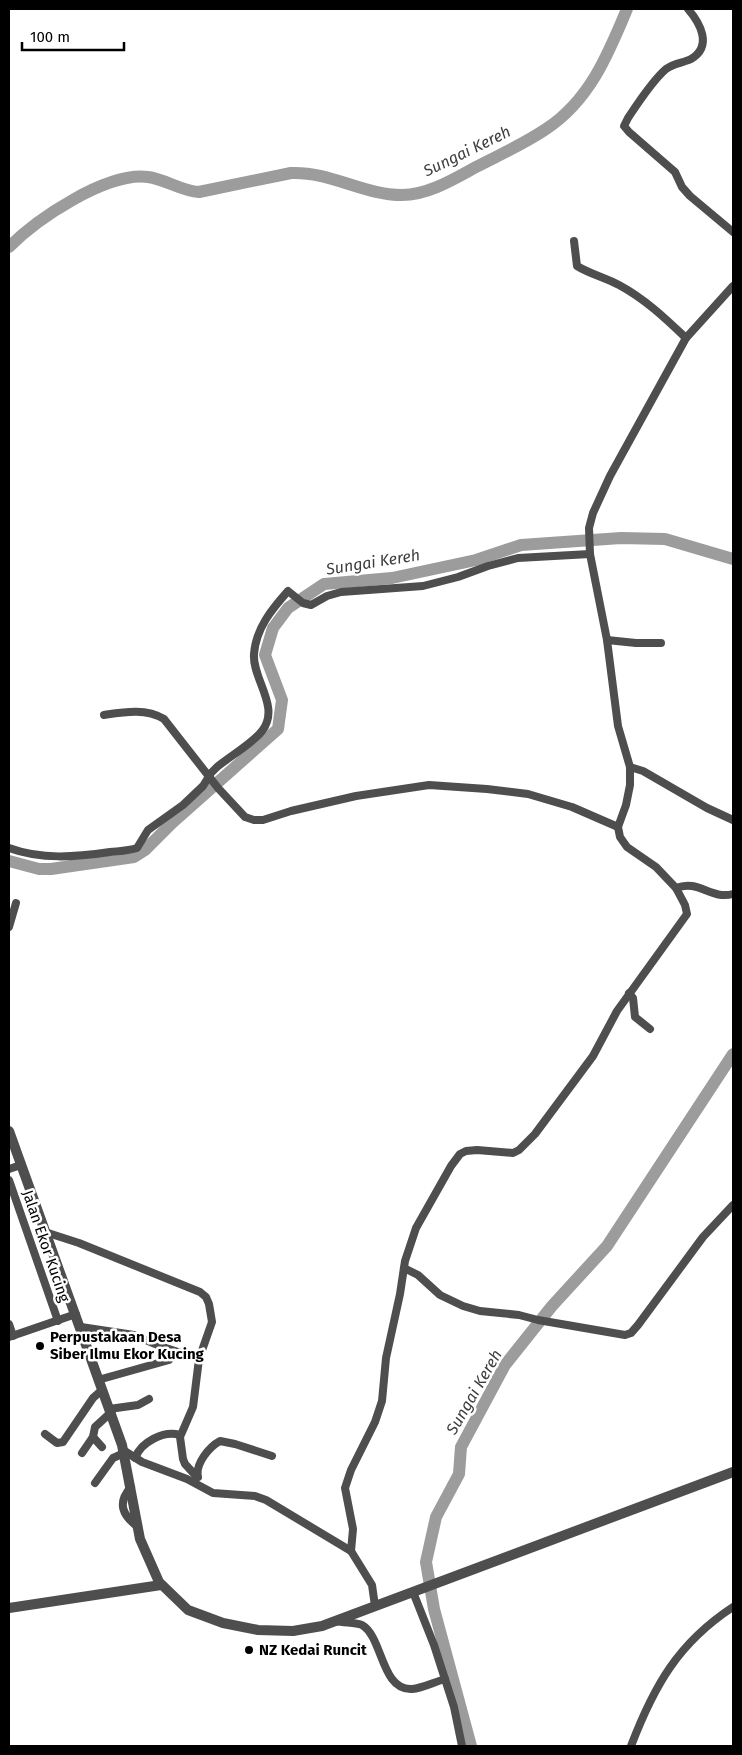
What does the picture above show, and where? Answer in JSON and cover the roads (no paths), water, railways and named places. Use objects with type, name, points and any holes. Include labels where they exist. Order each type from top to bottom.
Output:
[{"type":"street","points":[[688,9],[702,30],[704,36],[701,48],[690,59],[671,66],[659,76],[624,126],[675,172],[685,191],[733,232]]},
{"type":"street","points":[[574,242],[577,266],[620,285],[640,297],[686,338]]},
{"type":"street","points":[[351,1551],[353,1528],[345,1496],[346,1484],[354,1463],[368,1440],[382,1401],[386,1358],[408,1249],[416,1228],[456,1158],[462,1153],[470,1150],[513,1153],[526,1144],[549,1118],[593,1056],[611,1020],[629,992],[686,914],[685,905],[676,888],[656,867],[623,842],[620,837],[618,827],[630,785],[630,767],[618,726],[607,640],[589,550],[588,536],[593,513],[610,476],[686,338],[733,286]]},
{"type":"street","points":[[211,780],[211,773],[217,767],[254,739],[262,732],[265,726],[268,705],[254,655],[263,623],[288,590],[303,603],[313,604],[323,598],[341,592],[423,586],[518,558],[589,550]]},
{"type":"street","points":[[607,640],[661,643]]},
{"type":"street","points":[[104,715],[133,712],[151,713],[162,717],[173,728],[218,788],[245,817],[257,821],[356,796],[429,785],[528,794],[572,807],[618,827]]},
{"type":"street","points":[[630,767],[643,771],[682,794],[733,820]]},
{"type":"street","points":[[9,848],[39,856],[52,857],[86,856],[135,849],[148,830],[183,805],[211,780]]},
{"type":"street","points":[[676,888],[686,885],[719,896],[733,894]]},
{"type":"street","points":[[9,927],[16,903]]},
{"type":"street","points":[[629,992],[633,998],[635,1017],[650,1029]]},
{"type":"street","points":[[9,1132],[124,1451],[143,1548],[161,1585],[188,1610],[212,1620],[258,1630],[293,1631],[322,1626],[733,1472]]},
{"type":"street","points":[[9,1170],[21,1165]]},
{"type":"street","name":"Jalan Ekor Kucing","points":[[9,1180],[58,1321]]},
{"type":"street","points":[[404,1268],[418,1275],[438,1294],[459,1305],[482,1311],[520,1315],[621,1335],[631,1333],[703,1237],[733,1205]]},
{"type":"street","points":[[45,1232],[88,1247],[204,1294],[210,1304],[212,1322],[199,1359],[193,1407],[180,1435],[185,1464],[198,1476],[204,1488]]},
{"type":"street","points":[[9,1324],[11,1337],[76,1314]]},
{"type":"street","points":[[80,1327],[129,1334],[199,1359]]},
{"type":"street","points":[[45,1434],[57,1443],[63,1442],[100,1385],[169,1360],[174,1351]]},
{"type":"street","points":[[82,1453],[93,1437],[95,1427],[110,1412],[138,1405],[149,1399]]},
{"type":"street","points":[[135,1458],[143,1447],[154,1439],[173,1433],[180,1435]]},
{"type":"street","points":[[93,1437],[102,1447]]},
{"type":"street","points":[[198,1476],[199,1465],[208,1451],[220,1441],[272,1456]]},
{"type":"street","points":[[124,1451],[135,1458],[187,1478],[213,1493],[257,1496],[351,1551],[372,1585],[375,1606]]},
{"type":"street","points":[[95,1483],[113,1458],[124,1451]]},
{"type":"street","points":[[9,1608],[161,1585]]},
{"type":"street","points":[[413,1592],[445,1679],[455,1711],[462,1746]]},
{"type":"street","points":[[631,1746],[640,1721],[660,1682],[674,1660],[697,1634],[733,1607]]},
{"type":"street","points":[[336,1621],[347,1624],[356,1623],[366,1628],[377,1646],[387,1673],[401,1686],[410,1689],[445,1679]]},
{"type":"waterway","name":"Sungai Kereh","points":[[9,247],[54,211],[73,200],[112,182],[131,177],[154,178],[186,190],[199,192],[291,173],[305,173],[333,179],[388,194],[412,194],[431,189],[520,144],[561,118],[586,91],[604,60],[627,9]]},
{"type":"waterway","name":"Sungai Kereh","points":[[9,861],[39,869],[51,869],[134,857],[145,850],[172,823],[278,729],[282,700],[265,655],[273,628],[288,608],[324,584],[392,578],[476,560],[521,545],[621,538],[665,539],[733,559]]},
{"type":"waterway","name":"Sungai Kereh","points":[[471,1746],[434,1609],[426,1562],[436,1517],[459,1474],[461,1447],[505,1365],[552,1306],[607,1246],[733,1054]]},
{"type":"place","name":"Perpustakaan Desa Siber Ilmu Ekor Kucing","points":[[40,1346]]},
{"type":"place","name":"NZ Kedai Runcit","points":[[249,1650]]}]
